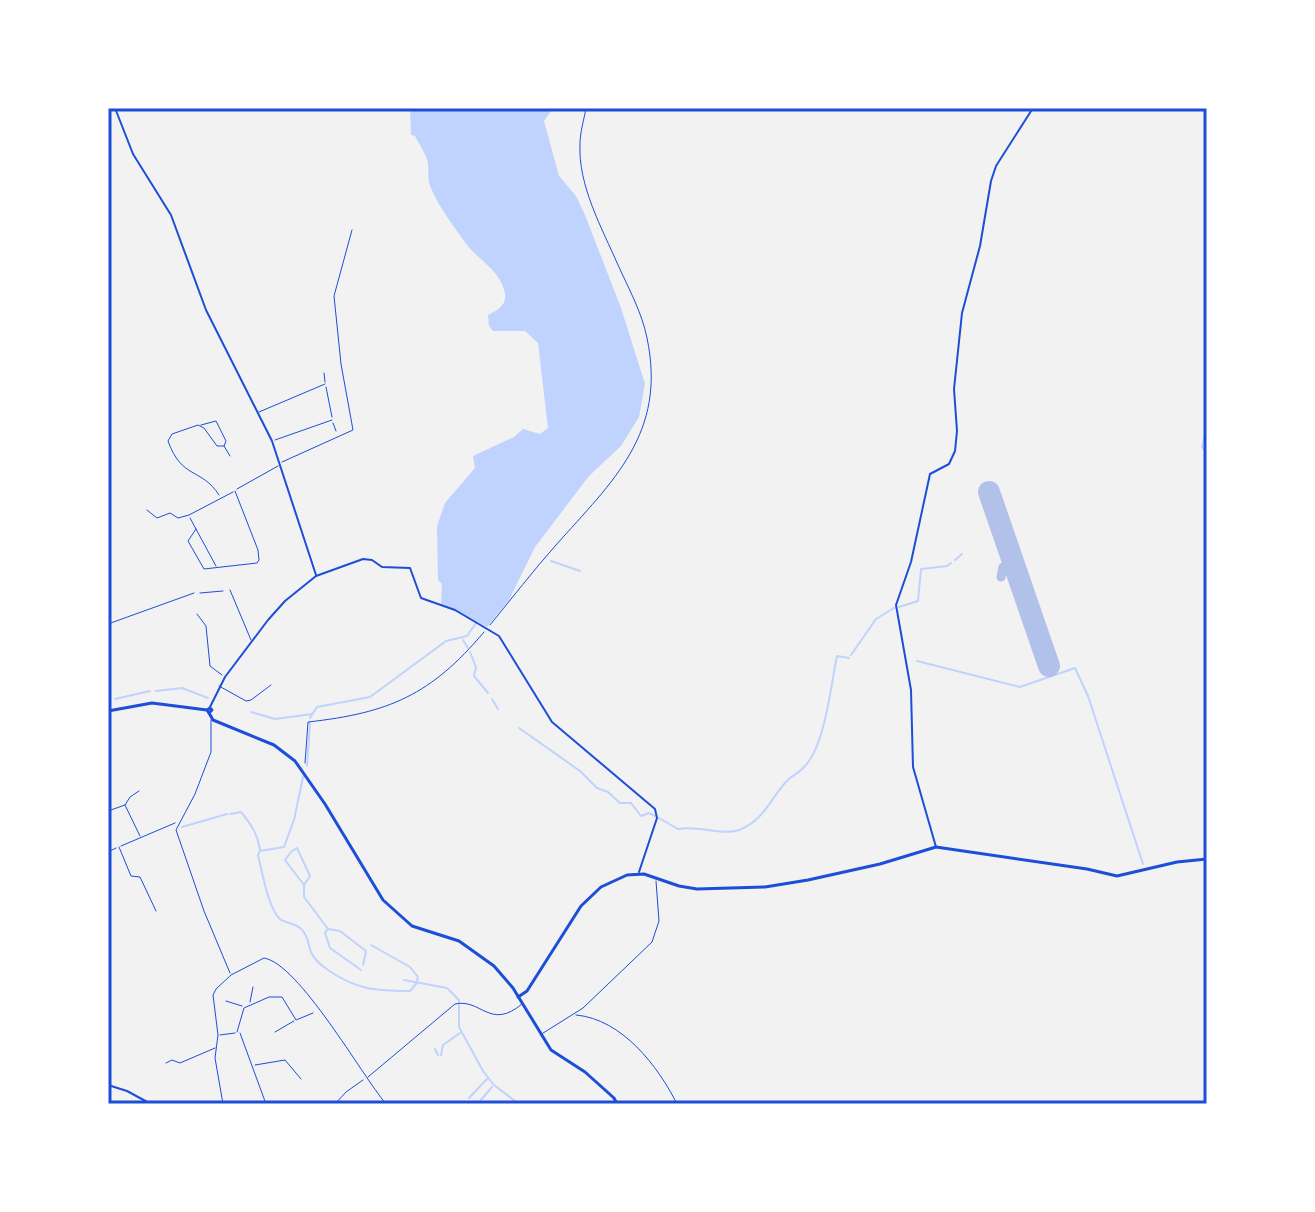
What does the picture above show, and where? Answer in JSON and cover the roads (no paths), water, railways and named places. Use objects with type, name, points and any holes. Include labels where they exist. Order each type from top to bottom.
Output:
[{"type":"main road","points":[[108,711],[152,703],[210,712],[277,746],[303,769],[383,900],[412,926],[459,941],[481,956],[505,978],[551,1050],[585,1072],[617,1104]]},
{"type":"main road","points":[[518,997],[527,991],[572,917],[589,897],[612,880],[639,874],[697,889],[765,887],[880,864],[936,847],[1117,876],[1177,862],[1207,859]]},
{"type":"street","points":[[115,108],[133,154],[171,215],[206,310],[272,441],[316,576]]},
{"type":"street","points":[[936,847],[913,767],[911,690],[897,599],[911,562],[928,479],[934,470],[949,464],[955,451],[954,389],[962,313],[980,246],[991,181],[996,166],[1033,108]]},
{"type":"street","points":[[157,518],[170,513],[178,518],[189,515],[280,464],[353,430],[341,364],[334,296],[352,230]]},
{"type":"street","points":[[324,373],[336,431]]},
{"type":"street","points":[[259,412],[325,384]]},
{"type":"street","points":[[272,441],[332,420]]},
{"type":"street","points":[[221,497],[212,484],[180,466],[168,441],[172,434],[216,421],[230,456]]},
{"type":"street","points":[[198,425],[204,428],[217,446],[224,446]]},
{"type":"street","points":[[196,529],[188,541],[201,567],[218,569],[253,565],[259,560],[235,491]]},
{"type":"street","points":[[147,510],[157,518]]},
{"type":"street","points":[[189,515],[218,569]]},
{"type":"street","points":[[231,975],[209,926],[176,832],[211,752],[210,712],[225,677],[285,601],[316,576],[359,560],[372,560],[382,567],[410,568],[421,598],[450,608],[486,627],[505,644],[552,722],[655,809],[657,818],[639,874]]},
{"type":"street","points":[[230,590],[252,642]]},
{"type":"street","points":[[108,624],[194,593]]},
{"type":"street","points":[[197,614],[206,626],[210,666],[225,677]]},
{"type":"street","points":[[270,681],[275,687]]},
{"type":"street","points":[[219,686],[246,701],[271,685]]},
{"type":"street","points":[[108,811],[125,805],[139,791]]},
{"type":"street","points":[[125,805],[141,838]]},
{"type":"street","points":[[108,852],[178,822]]},
{"type":"street","points":[[165,828],[176,832]]},
{"type":"street","points":[[119,847],[131,876],[140,877],[156,911]]},
{"type":"street","points":[[540,1035],[583,1008],[652,942],[659,921],[657,878]]},
{"type":"street","points":[[223,1104],[215,1058],[218,1035],[213,995],[231,975],[264,958],[272,960],[313,1002],[386,1104]]},
{"type":"street","points":[[251,1005],[253,987]]},
{"type":"street","points":[[226,1001],[244,1008],[276,995],[285,1001],[296,1020]]},
{"type":"street","points":[[335,1104],[456,1004],[473,1005],[486,1014],[506,1014],[522,1004]]},
{"type":"street","points":[[237,1032],[244,1008]]},
{"type":"street","points":[[583,1008],[583,1016]]},
{"type":"street","points":[[275,1032],[313,1013]]},
{"type":"street","points":[[573,1015],[613,1026],[628,1038],[677,1104]]},
{"type":"street","points":[[218,1035],[237,1032],[242,1036],[266,1104]]},
{"type":"street","points":[[166,1063],[172,1060],[180,1063],[216,1047]]},
{"type":"street","points":[[171,1054],[172,1060]]},
{"type":"street","points":[[253,1065],[285,1060],[301,1079]]},
{"type":"street","points":[[108,1085],[151,1104]]},
{"type":"water","points":[[410,108],[553,108],[544,121],[559,176],[576,196],[585,215],[621,308],[645,384],[639,417],[621,446],[589,476],[535,547],[509,600],[487,627],[441,604],[437,526],[445,503],[475,468],[473,456],[514,437],[523,429],[540,434],[548,428],[538,343],[525,331],[493,331],[489,326],[488,315],[503,304],[505,293],[498,277],[464,241],[434,195],[426,157],[415,136],[411,135]]},
{"type":"waterway","points":[[1207,429],[1202,447],[1207,453]]},
{"type":"waterway","points":[[955,560],[962,554]]},
{"type":"waterway","points":[[551,561],[580,571]]},
{"type":"waterway","points":[[899,607],[918,601],[921,569],[951,563]]},
{"type":"waterway","points":[[851,655],[876,619],[894,608]]},
{"type":"waterway","points":[[310,718],[317,707],[370,697],[446,641],[467,636],[476,623]]},
{"type":"waterway","points":[[463,640],[468,648]]},
{"type":"waterway","points":[[470,652],[476,667],[474,676],[488,693]]},
{"type":"waterway","points":[[659,818],[678,829],[725,832],[739,830],[754,821],[785,783],[811,758],[822,730],[837,656],[849,658]]},
{"type":"waterway","points":[[917,661],[1020,687],[1075,668],[1088,696],[1143,864]]},
{"type":"waterway","points":[[156,691],[182,688],[208,698]]},
{"type":"waterway","points":[[115,699],[150,691]]},
{"type":"waterway","points":[[492,699],[498,709]]},
{"type":"waterway","points":[[251,712],[275,719],[312,714]]},
{"type":"waterway","points":[[307,766],[310,723]]},
{"type":"waterway","points":[[519,728],[620,803],[631,803],[641,816],[649,813],[655,816]]},
{"type":"waterway","points":[[303,777],[294,820],[284,847],[260,851],[258,855],[272,907],[282,921],[300,928],[306,935],[316,960],[348,982],[377,990],[398,991],[410,991],[416,984]]},
{"type":"waterway","points":[[230,814],[241,812],[254,830],[260,850]]},
{"type":"waterway","points":[[182,827],[227,814]]},
{"type":"waterway","points":[[304,885],[310,876],[297,848],[285,860],[304,885],[304,897],[328,929],[340,931],[366,951],[363,965]]},
{"type":"waterway","points":[[327,930],[325,933],[330,948],[361,970]]},
{"type":"waterway","points":[[371,945],[410,967],[418,977],[416,984]]},
{"type":"waterway","points":[[404,980],[447,988],[459,1000],[459,1027],[483,1071],[494,1085],[519,1104]]},
{"type":"waterway","points":[[441,1055],[443,1045],[460,1033]]},
{"type":"waterway","points":[[435,1049],[438,1055]]},
{"type":"waterway","points":[[469,1098],[487,1079]]},
{"type":"waterway","points":[[480,1101],[492,1087]]}]
